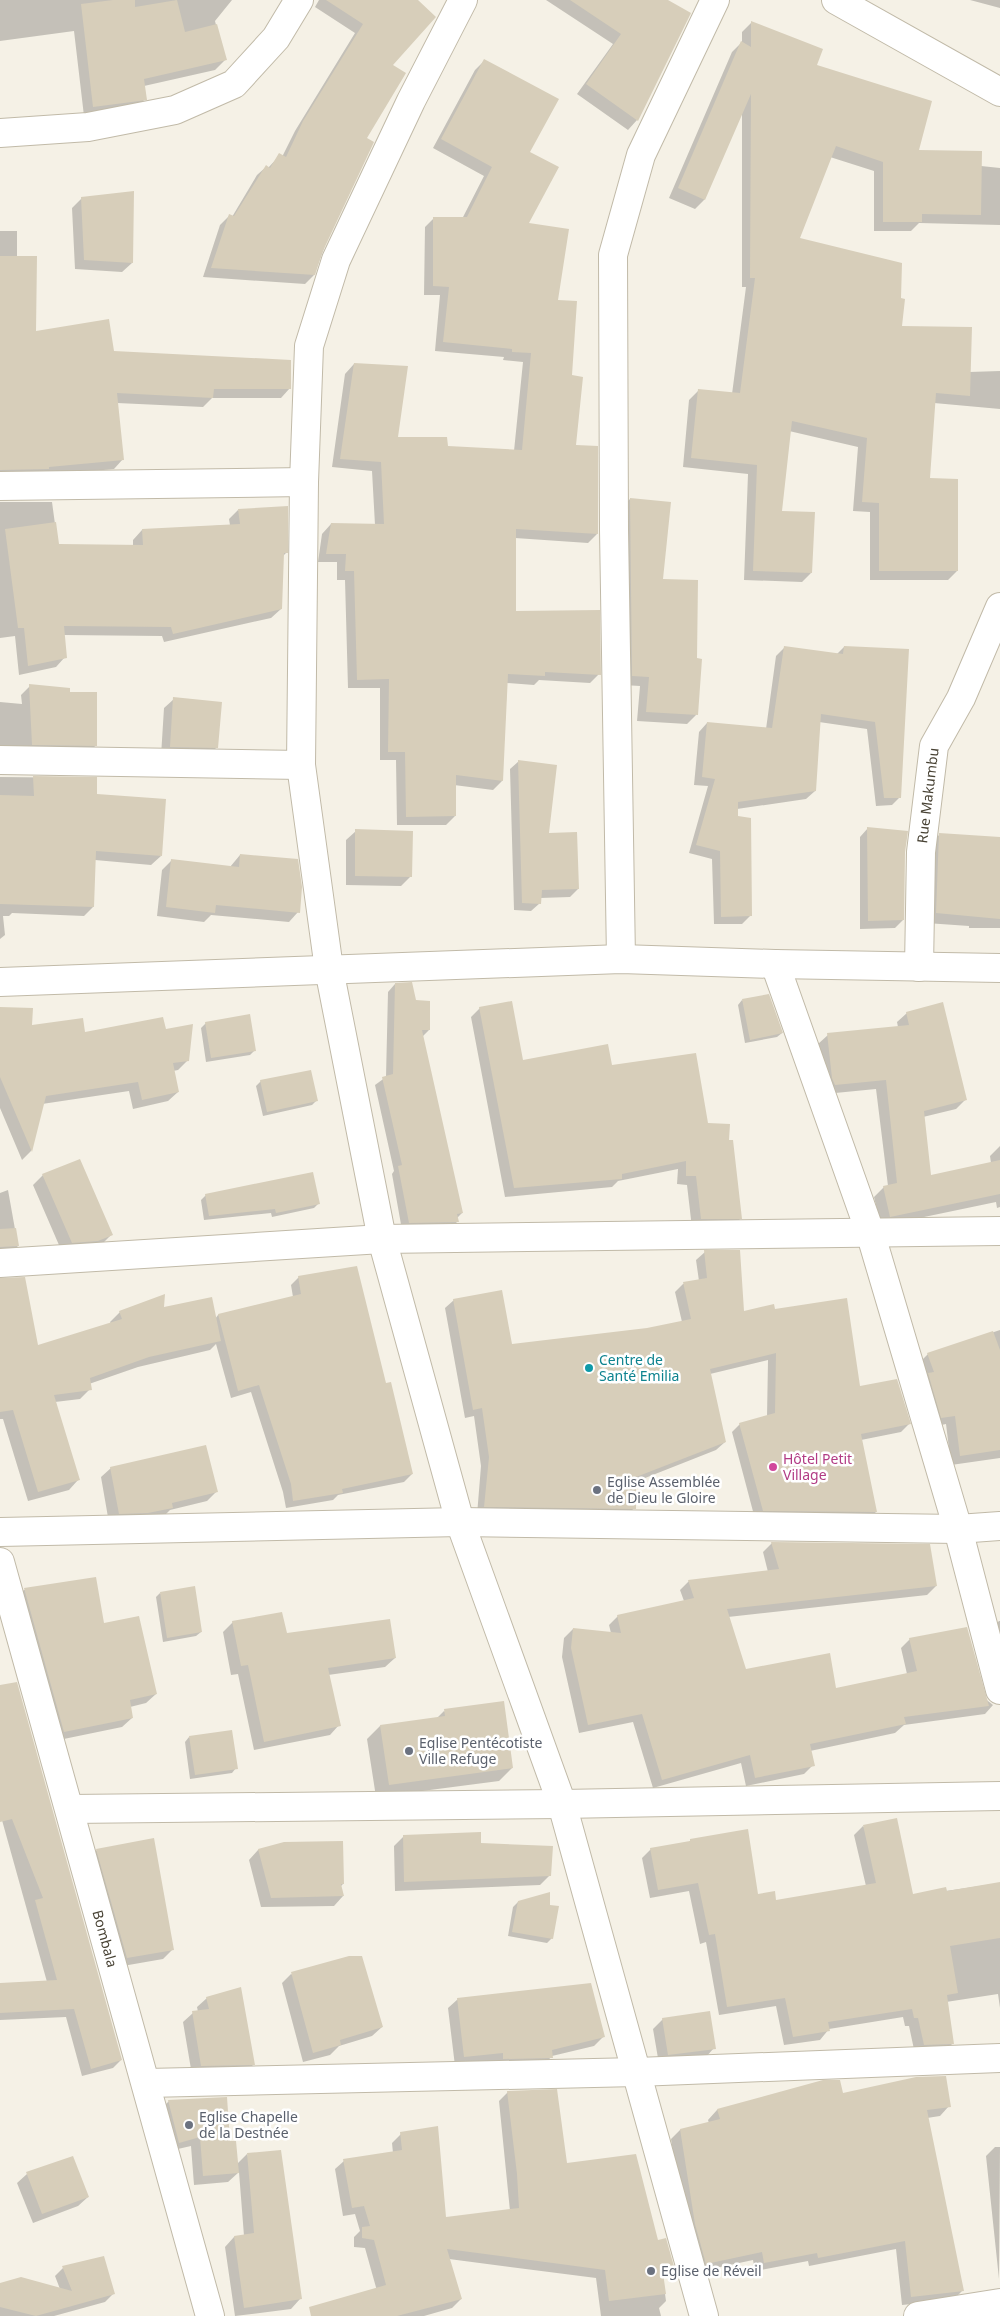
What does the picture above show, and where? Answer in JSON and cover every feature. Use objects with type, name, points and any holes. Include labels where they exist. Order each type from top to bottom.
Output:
[{"type":"street","points":[[0,133],[88,127],[175,110],[234,84],[276,38],[299,0]]},
{"type":"street","points":[[463,0],[411,101],[336,260],[309,346],[304,482],[301,765],[329,970],[382,1239],[460,1522],[562,1804],[704,2316]]},
{"type":"street","points":[[621,959],[614,530],[613,255],[641,155],[715,0]]},
{"type":"street","points":[[836,0],[1000,92]]},
{"type":"street","points":[[0,486],[304,482]]},
{"type":"street","name":"Rue Makumbu","points":[[920,967],[921,852],[934,746],[961,698],[1000,607]]},
{"type":"street","points":[[0,760],[301,765]]},
{"type":"street","points":[[0,982],[621,959],[1000,968]]},
{"type":"street","points":[[775,964],[870,1232],[958,1529],[1000,1690]]},
{"type":"street","points":[[0,1263],[382,1239],[1000,1231]]},
{"type":"street","points":[[0,1532],[460,1522],[958,1529],[1000,1526]]},
{"type":"street","name":"Bombala","points":[[0,1562],[147,2083],[210,2316]]},
{"type":"street","points":[[70,1809],[562,1804],[1000,1796]]},
{"type":"street","points":[[147,2083],[637,2072],[1000,2058]]},
{"type":"street","points":[[918,2316],[1000,2304]]},
{"type":"building","points":[[113,0],[135,0],[135,7],[177,0],[185,32],[217,24],[227,60],[144,79],[147,100],[93,107],[81,4]]},
{"type":"building","points":[[326,0],[418,0],[436,17],[393,65],[406,73],[367,138],[374,142],[322,253],[315,275],[211,268],[229,214],[234,216],[266,165],[270,168],[279,153],[286,157],[303,121],[363,24]]},
{"type":"building","points":[[570,0],[668,0],[691,13],[638,121],[586,84],[621,34]]},
{"type":"building","points":[[751,21],[823,49],[817,65],[932,101],[919,150],[982,151],[981,215],[922,214],[922,222],[883,222],[883,162],[836,146],[800,238],[902,263],[901,298],[905,299],[902,326],[972,327],[970,396],[936,393],[930,478],[958,479],[958,571],[879,571],[879,503],[862,502],[867,438],[792,421],[782,511],[815,512],[812,573],[753,571],[757,465],[691,458],[698,389],[740,393],[755,278],[750,278],[751,94],[705,200],[678,188],[741,41],[751,47]]},
{"type":"building","points":[[484,59],[559,99],[530,152],[559,167],[529,223],[569,229],[558,300],[577,301],[572,375],[583,377],[576,445],[598,446],[598,534],[516,529],[516,611],[600,610],[601,675],[545,672],[545,676],[508,674],[503,781],[456,775],[456,816],[406,817],[405,752],[388,752],[389,679],[357,680],[354,571],[345,571],[346,554],[326,554],[331,523],[384,524],[381,462],[340,459],[354,363],[408,366],[398,437],[447,437],[448,446],[522,450],[531,353],[512,352],[512,349],[443,342],[449,287],[433,286],[433,217],[467,217],[492,167],[441,139]]},
{"type":"building","points":[[134,191],[133,263],[84,260],[81,197]]},
{"type":"building","points":[[0,256],[37,256],[36,331],[109,319],[114,351],[291,360],[291,389],[214,389],[213,398],[117,393],[124,460],[49,467],[49,469],[0,470]]},
{"type":"building","points":[[630,498],[671,502],[663,579],[698,580],[697,658],[702,659],[698,715],[646,712],[649,677],[632,676]]},
{"type":"building","points":[[288,506],[288,553],[284,553],[282,609],[173,634],[171,627],[64,626],[67,658],[28,666],[24,628],[18,628],[5,529],[56,522],[59,544],[143,545],[142,529],[240,524],[238,509]]},
{"type":"building","points":[[784,646],[843,654],[844,646],[909,649],[901,798],[884,798],[875,722],[821,714],[816,791],[738,802],[738,816],[751,818],[752,916],[721,917],[720,851],[696,845],[715,779],[702,777],[707,722],[772,728]]},
{"type":"building","points":[[29,684],[70,688],[70,692],[97,692],[97,746],[32,745]]},
{"type":"building","points":[[173,697],[222,702],[218,748],[170,747]]},
{"type":"building","points":[[518,760],[557,765],[549,833],[577,832],[579,889],[542,890],[541,904],[522,903]]},
{"type":"building","points":[[33,776],[97,777],[97,794],[166,799],[162,856],[96,851],[94,907],[0,904],[0,795],[34,796]]},
{"type":"building","points":[[867,827],[908,831],[905,852],[904,920],[868,921]]},
{"type":"building","points":[[355,829],[413,831],[412,877],[355,876]]},
{"type":"building","points":[[939,833],[1000,837],[1000,919],[936,913]]},
{"type":"building","points":[[240,854],[298,859],[302,887],[300,913],[216,905],[215,913],[166,907],[171,859],[239,867]]},
{"type":"building","points":[[412,982],[416,1000],[430,1001],[430,1030],[422,1030],[463,1213],[457,1214],[459,1222],[409,1223],[398,1166],[402,1165],[382,1077],[393,1074],[395,983]]},
{"type":"building","points":[[769,994],[783,1033],[750,1040],[742,999]]},
{"type":"building","points":[[512,1001],[523,1060],[608,1044],[612,1065],[696,1053],[708,1123],[730,1124],[729,1140],[733,1140],[742,1219],[701,1219],[696,1176],[686,1176],[686,1161],[622,1174],[622,1179],[514,1188],[479,1007]]},
{"type":"building","points":[[943,1002],[967,1100],[924,1111],[931,1175],[1000,1160],[1000,1194],[890,1217],[883,1186],[897,1183],[886,1080],[835,1085],[832,1078],[827,1033],[909,1025],[906,1012]]},
{"type":"building","points":[[0,1007],[33,1008],[32,1025],[83,1018],[85,1032],[163,1017],[166,1029],[193,1024],[189,1061],[173,1063],[179,1092],[142,1100],[138,1082],[46,1096],[32,1152],[0,1077]]},
{"type":"building","points":[[250,1014],[256,1051],[211,1058],[205,1022]]},
{"type":"building","points":[[311,1070],[318,1101],[267,1112],[260,1080]]},
{"type":"building","points":[[80,1159],[113,1235],[98,1241],[72,1243],[42,1174]]},
{"type":"building","points":[[313,1172],[320,1204],[276,1213],[275,1209],[209,1216],[205,1194]]},
{"type":"building","points":[[16,1228],[19,1246],[0,1247],[0,1229]]},
{"type":"building","points":[[704,1250],[740,1250],[744,1311],[774,1304],[775,1309],[847,1298],[860,1386],[897,1379],[911,1424],[861,1434],[877,1512],[763,1511],[739,1423],[775,1413],[776,1353],[710,1369],[726,1442],[636,1477],[636,1509],[484,1507],[489,1457],[482,1408],[473,1410],[453,1299],[502,1290],[512,1344],[647,1328],[691,1319],[683,1282],[707,1278]]},
{"type":"building","points":[[357,1266],[386,1383],[391,1382],[413,1474],[342,1489],[343,1493],[293,1501],[291,1484],[259,1385],[238,1391],[218,1314],[301,1294],[298,1276]]},
{"type":"building","points":[[25,1277],[38,1345],[122,1319],[119,1311],[165,1294],[164,1307],[212,1297],[221,1341],[149,1357],[90,1378],[92,1390],[54,1395],[80,1480],[38,1492],[13,1410],[0,1412],[0,1278]]},
{"type":"building","points":[[993,1331],[1000,1350],[1000,1450],[960,1456],[955,1416],[941,1418],[928,1373],[934,1372],[927,1353]]},
{"type":"building","points":[[206,1445],[218,1492],[172,1503],[173,1508],[148,1513],[119,1514],[110,1467]]},
{"type":"building","points":[[771,1542],[930,1544],[937,1586],[727,1609],[746,1669],[830,1653],[836,1688],[917,1671],[909,1638],[967,1627],[989,1706],[904,1717],[906,1724],[810,1744],[815,1766],[755,1778],[750,1755],[662,1780],[642,1714],[588,1725],[571,1648],[573,1628],[621,1633],[617,1615],[694,1598],[688,1580],[779,1569]]},
{"type":"building","points":[[96,1577],[104,1623],[139,1616],[157,1694],[130,1700],[133,1718],[64,1732],[24,1588]]},
{"type":"building","points":[[195,1586],[202,1632],[167,1638],[160,1592]]},
{"type":"building","points":[[282,1612],[287,1633],[390,1619],[396,1658],[328,1668],[341,1726],[264,1742],[248,1665],[241,1666],[232,1621]]},
{"type":"building","points":[[17,1682],[122,2060],[91,2069],[74,2009],[0,2013],[0,1983],[57,1980],[35,1900],[43,1898],[12,1819],[0,1822],[0,1685]]},
{"type":"building","points":[[504,1701],[513,1768],[389,1785],[380,1725],[445,1716],[444,1709]]},
{"type":"building","points":[[232,1730],[238,1769],[195,1775],[189,1736]]},
{"type":"building","points":[[897,1818],[913,1894],[946,1887],[947,1891],[1000,1882],[1000,1938],[950,1946],[958,1993],[947,1995],[954,2044],[924,2045],[918,2018],[914,2018],[912,2009],[828,2022],[830,2031],[793,2037],[785,1998],[727,2007],[715,1934],[709,1935],[698,1883],[658,1890],[650,1848],[748,1829],[758,1894],[775,1891],[776,1900],[876,1883],[863,1825]]},
{"type":"building","points":[[481,1832],[481,1843],[553,1846],[551,1876],[404,1882],[403,1835]]},
{"type":"building","points":[[154,1838],[174,1950],[127,1958],[96,1849]]},
{"type":"building","points":[[343,1841],[344,1884],[341,1884],[344,1896],[271,1898],[258,1849],[284,1842]]},
{"type":"building","points":[[550,1892],[550,1905],[559,1906],[553,1939],[512,1932],[518,1901]]},
{"type":"building","points":[[349,1956],[362,1956],[383,2027],[340,2040],[341,2045],[313,2053],[291,1972]]},
{"type":"building","points":[[591,1983],[605,2037],[552,2050],[553,2058],[503,2059],[503,2053],[464,2057],[457,1998]]},
{"type":"building","points":[[241,1987],[255,2065],[201,2066],[192,2011],[209,2009],[206,1997]]},
{"type":"building","points":[[710,2011],[716,2049],[668,2055],[662,2018]]},
{"type":"building","points":[[946,2076],[951,2107],[927,2110],[964,2291],[911,2297],[905,2241],[818,2258],[817,2253],[764,2263],[762,2252],[706,2264],[695,2224],[680,2129],[720,2119],[717,2109],[823,2080],[840,2080],[843,2093],[916,2077]]},
{"type":"building","points":[[557,2089],[567,2163],[636,2154],[658,2240],[666,2238],[675,2270],[663,2273],[666,2294],[609,2301],[605,2270],[447,2249],[462,2299],[397,2316],[311,2316],[309,2307],[386,2285],[374,2240],[362,2238],[362,2227],[370,2226],[364,2206],[352,2208],[343,2159],[402,2150],[400,2132],[438,2126],[446,2217],[519,2208],[507,2091]]},
{"type":"building","points":[[227,2097],[230,2141],[236,2141],[239,2173],[203,2176],[200,2137],[179,2143],[168,2100]]},
{"type":"building","points":[[281,2150],[302,2299],[244,2308],[234,2236],[254,2233],[247,2153]]},
{"type":"building","points":[[73,2156],[89,2197],[42,2214],[26,2172]]},
{"type":"building","points":[[104,2256],[115,2294],[36,2316],[0,2307],[0,2283],[21,2277],[72,2291],[62,2266]]},
{"type":"place","name":"Centre de Santé Emilia","points":[[589,1368]]},
{"type":"place","name":"Hôtel Petit Village","points":[[773,1467]]},
{"type":"place","name":"Eglise Assemblée de Dieu le Gloire","points":[[597,1490]]},
{"type":"place","name":"Eglise Pentécotiste Ville Refuge","points":[[409,1751]]},
{"type":"place","name":"Eglise Chapelle de la Destnée","points":[[189,2125]]},
{"type":"place","name":"Eglise de Réveil","points":[[651,2271]]}]
